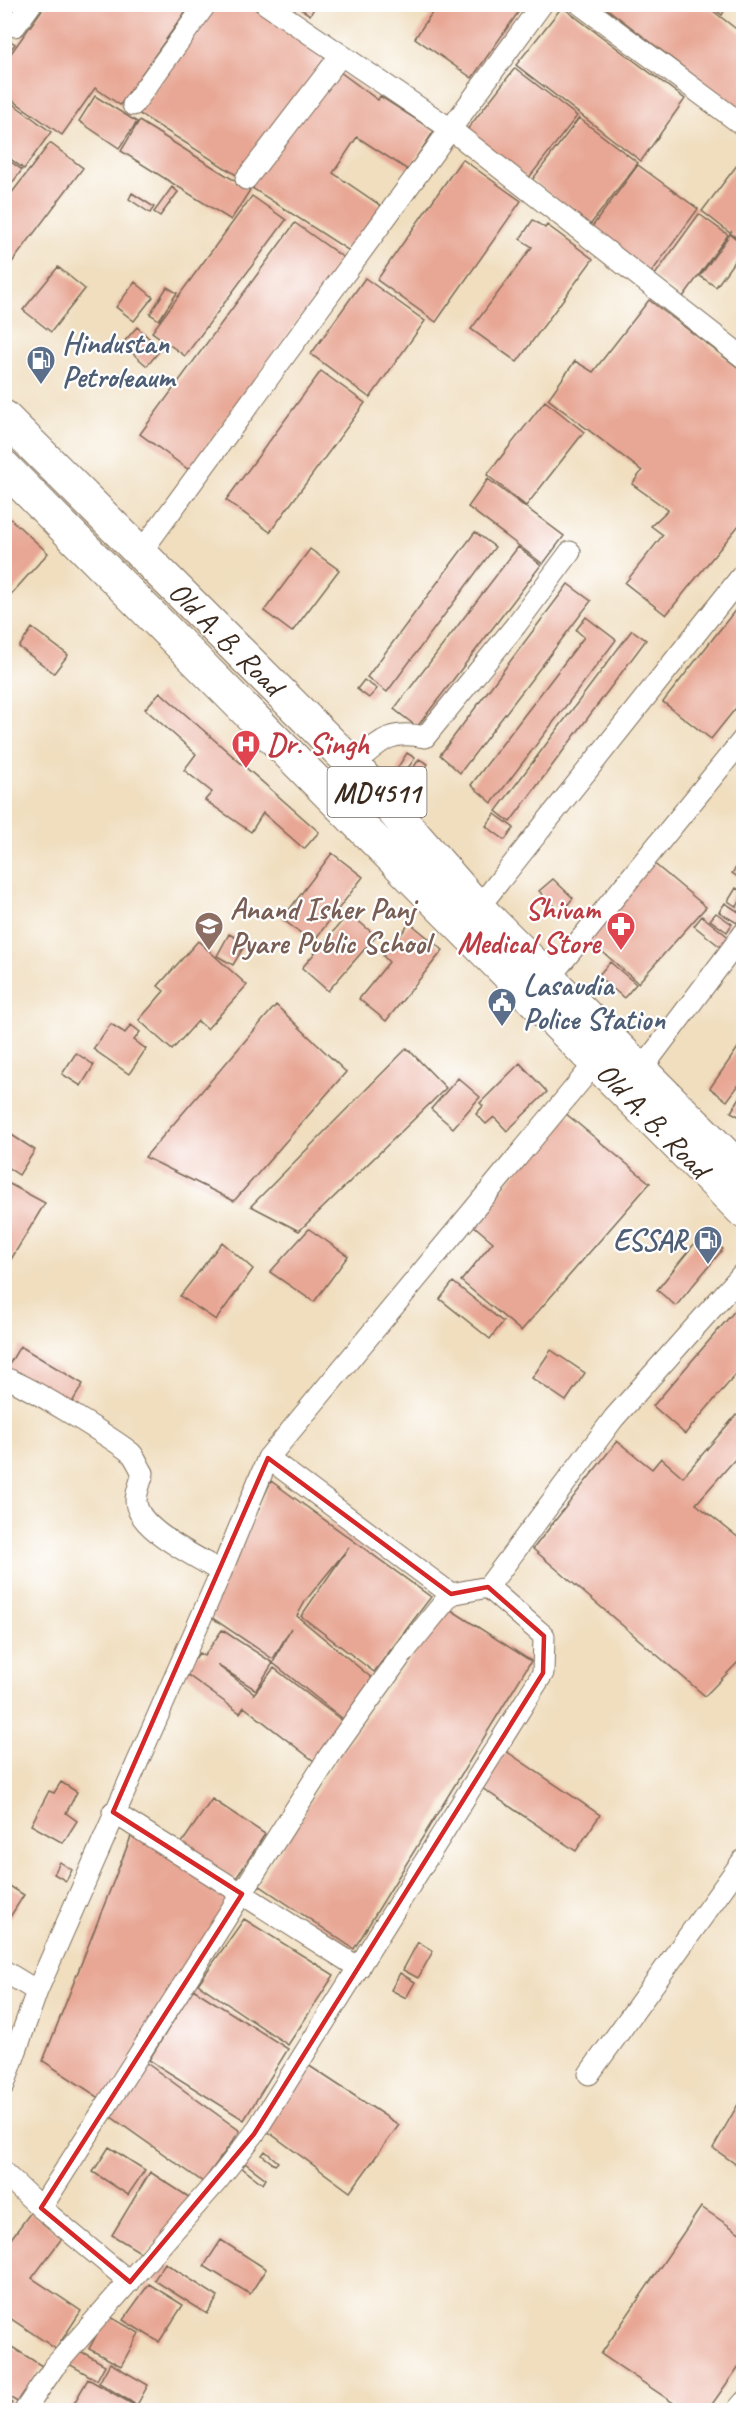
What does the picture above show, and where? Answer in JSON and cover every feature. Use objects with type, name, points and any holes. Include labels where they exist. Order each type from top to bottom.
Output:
[{"type":"main road","name":"Old A. B. Road","points":[[4,417],[353,765],[478,908],[550,977],[744,1173]]},
{"type":"main road","name":"Old A. B. Road","points":[[4,467],[744,1212]]},
{"type":"street","points":[[15,26],[31,4]]},
{"type":"street","points":[[133,105],[206,4]]},
{"type":"street","points":[[266,4],[449,128],[744,358]]},
{"type":"street","points":[[141,552],[449,128],[542,4]]},
{"type":"street","points":[[580,4],[744,126]]},
{"type":"street","points":[[246,179],[341,55]]},
{"type":"street","points":[[353,765],[387,736],[402,733],[425,737],[516,625],[570,552]]},
{"type":"street","points":[[478,908],[744,573]]},
{"type":"street","points":[[550,977],[744,738]]},
{"type":"street","points":[[641,1070],[744,933]]},
{"type":"street","points":[[4,2085],[37,1991],[221,1572],[268,1458],[596,1062]]},
{"type":"street","points":[[41,2208],[330,1755],[403,1653],[451,1594],[488,1587],[615,1418],[744,1272]]},
{"type":"street","points":[[4,1378],[10,1377],[34,1391],[133,1455],[143,1473],[136,1502],[144,1520],[158,1535],[221,1572]]},
{"type":"street","points":[[268,1458],[451,1594]]},
{"type":"street","points":[[25,2410],[54,2367],[130,2282],[254,2134],[543,1673],[544,1636],[488,1587]]},
{"type":"street","points":[[114,1812],[359,1968]]},
{"type":"street","points":[[589,2074],[744,1859]]},
{"type":"street","points":[[4,1971],[37,1991]]},
{"type":"street","points":[[4,2173],[41,2208],[130,2282]]},
{"type":"street","points":[[738,2410],[744,2402]]},
{"type":"highlighted area","points":[[268,1458],[451,1594],[488,1587],[544,1636],[543,1673],[254,2134],[130,2282],[41,2208],[242,1894],[113,1812]]},
{"type":"building","points":[[46,4],[191,4],[120,105],[95,88],[62,135],[4,94],[4,63]]},
{"type":"building","points":[[214,4],[247,4],[327,55],[241,178],[138,113]]},
{"type":"building","points":[[293,4],[317,4],[310,15]]},
{"type":"building","points":[[438,4],[524,4],[472,78],[415,38]]},
{"type":"building","points":[[601,4],[704,4],[744,35],[744,114]]},
{"type":"building","points":[[708,4],[728,4],[722,15]]},
{"type":"building","points":[[562,7],[685,99],[641,161],[516,65]]},
{"type":"building","points":[[4,36],[15,44],[4,58]]},
{"type":"building","points":[[515,68],[577,116],[528,179],[466,131]]},
{"type":"building","points":[[336,69],[378,100],[380,96],[434,131],[408,170],[357,137],[333,173],[384,208],[354,254],[246,184]]},
{"type":"building","points":[[95,96],[137,122],[119,148],[79,121]]},
{"type":"building","points":[[4,97],[51,132],[24,169],[4,154]]},
{"type":"building","points":[[579,118],[638,163],[590,225],[532,180]]},
{"type":"building","points":[[139,121],[250,190],[231,220],[121,151]]},
{"type":"building","points":[[50,143],[83,168],[4,273],[4,203]]},
{"type":"building","points":[[744,156],[744,243],[702,211]]},
{"type":"building","points":[[4,157],[22,170],[4,194]]},
{"type":"building","points":[[462,159],[521,201],[436,322],[377,280]]},
{"type":"building","points":[[638,165],[698,209],[651,273],[591,228]]},
{"type":"building","points":[[172,187],[178,192],[160,216],[154,212]]},
{"type":"building","points":[[132,193],[154,207],[150,213],[129,199]]},
{"type":"building","points":[[252,196],[286,220],[185,356],[152,332]]},
{"type":"building","points":[[699,214],[728,235],[683,297],[654,276]]},
{"type":"building","points":[[533,220],[545,228],[547,225],[593,259],[517,362],[471,329],[532,247],[520,239]]},
{"type":"building","points":[[295,223],[344,258],[189,470],[140,434]]},
{"type":"building","points":[[730,234],[744,245],[744,260],[738,256],[716,287],[700,276]]},
{"type":"building","points":[[58,267],[85,289],[51,332],[23,310]]},
{"type":"building","points":[[365,278],[425,321],[370,398],[311,354]]},
{"type":"building","points":[[135,282],[153,297],[134,321],[116,307]]},
{"type":"building","points":[[167,287],[177,293],[159,320],[150,314]]},
{"type":"building","points":[[649,300],[744,372],[744,519],[666,615],[625,583],[663,535],[651,526],[668,510],[632,484],[642,471],[548,399],[575,361],[593,372]]},
{"type":"building","points":[[137,327],[161,349],[147,366],[122,344]]},
{"type":"building","points":[[321,371],[365,403],[270,532],[226,500]]},
{"type":"building","points":[[545,401],[584,432],[526,506],[487,475]]},
{"type":"building","points":[[488,479],[564,536],[543,564],[468,507]]},
{"type":"building","points":[[4,513],[48,553],[4,602]]},
{"type":"building","points":[[475,532],[495,547],[387,692],[367,677]]},
{"type":"building","points":[[518,547],[541,565],[417,727],[394,709]]},
{"type":"building","points":[[310,549],[339,570],[292,632],[264,611]]},
{"type":"building","points":[[568,584],[591,601],[460,773],[440,755]]},
{"type":"building","points":[[744,599],[744,698],[711,739],[663,702]]},
{"type":"building","points":[[586,617],[616,640],[492,803],[471,785],[584,637],[576,630]]},
{"type":"building","points":[[32,628],[68,655],[54,673],[19,647]]},
{"type":"building","points":[[632,630],[646,640],[510,822],[496,811]]},
{"type":"building","points":[[364,680],[377,689],[369,698],[357,689]]},
{"type":"building","points":[[160,692],[319,832],[304,849],[263,813],[251,832],[205,800],[212,792],[184,770],[196,754],[145,709]]},
{"type":"building","points":[[407,753],[415,758],[403,775],[396,770]]},
{"type":"building","points":[[419,759],[428,764],[416,784],[407,778]]},
{"type":"building","points":[[495,814],[514,828],[505,840],[486,826]]},
{"type":"building","points":[[332,853],[363,877],[313,942],[282,919]]},
{"type":"building","points":[[744,857],[744,881],[732,873]]},
{"type":"building","points":[[651,861],[706,907],[638,983],[588,939]]},
{"type":"building","points":[[553,879],[573,898],[561,913],[539,891]]},
{"type":"building","points":[[736,888],[744,893],[737,907],[728,901]]},
{"type":"building","points":[[725,903],[742,914],[737,923],[719,912]]},
{"type":"building","points":[[349,913],[376,936],[328,991],[302,968]]},
{"type":"building","points":[[716,913],[732,924],[727,932],[710,920]]},
{"type":"building","points":[[702,916],[731,939],[723,949],[694,926]]},
{"type":"building","points":[[410,923],[443,950],[386,1021],[359,999],[389,962],[383,956]]},
{"type":"building","points":[[229,934],[246,943],[233,965],[217,956]]},
{"type":"building","points":[[198,941],[247,985],[207,1029],[198,1021],[172,1050],[139,1020],[164,991],[158,986]]},
{"type":"building","points":[[610,962],[636,984],[624,998],[598,976]]},
{"type":"building","points":[[276,1005],[346,1072],[234,1201],[145,1157]]},
{"type":"building","points":[[111,1024],[125,1033],[131,1025],[140,1032],[134,1040],[146,1049],[129,1074],[93,1049]]},
{"type":"building","points":[[742,1042],[744,1078],[727,1101],[710,1088]]},
{"type":"building","points":[[407,1048],[446,1088],[299,1231],[251,1206]]},
{"type":"building","points":[[76,1053],[94,1065],[81,1086],[62,1074]]},
{"type":"building","points":[[520,1063],[547,1092],[507,1131],[494,1117],[486,1124],[476,1114],[483,1106],[480,1103]]},
{"type":"building","points":[[458,1078],[480,1097],[453,1128],[431,1109]]},
{"type":"building","points":[[744,1091],[744,1119],[731,1112]]},
{"type":"building","points":[[565,1113],[650,1183],[521,1331],[461,1281],[493,1242],[473,1225]]},
{"type":"building","points":[[4,1130],[35,1150],[19,1175],[4,1165]]},
{"type":"building","points":[[4,1181],[45,1203],[4,1271]]},
{"type":"building","points":[[309,1229],[348,1256],[314,1302],[270,1272]]},
{"type":"building","points":[[703,1233],[723,1249],[676,1306],[657,1290]]},
{"type":"building","points":[[222,1242],[253,1269],[216,1320],[180,1296]]},
{"type":"building","points":[[453,1282],[503,1322],[490,1339],[440,1299]]},
{"type":"building","points":[[744,1300],[744,1365],[685,1434],[653,1406]]},
{"type":"building","points":[[20,1346],[83,1384],[70,1406],[7,1368]]},
{"type":"building","points":[[551,1350],[585,1373],[566,1401],[532,1378]]},
{"type":"building","points":[[736,1415],[744,1421],[744,1449],[696,1504],[744,1542],[744,1656],[705,1696],[533,1549],[617,1441],[652,1469],[661,1458],[683,1477]]},
{"type":"building","points":[[271,1481],[431,1597],[374,1672],[301,1616],[349,1547],[306,1600],[297,1616],[373,1679],[343,1719],[273,1663],[291,1628],[273,1659],[208,1615]]},
{"type":"building","points":[[448,1608],[531,1661],[354,1949],[259,1885],[343,1750]]},
{"type":"building","points":[[222,1630],[273,1663],[256,1690],[217,1665],[254,1693],[253,1695],[274,1668],[344,1722],[314,1761],[244,1707],[240,1713],[185,1673],[199,1653],[204,1656]]},
{"type":"building","points":[[506,1751],[600,1815],[576,1851],[482,1788]]},
{"type":"building","points":[[61,1782],[77,1792],[66,1813],[77,1821],[63,1843],[31,1825],[49,1791],[54,1793]]},
{"type":"building","points":[[212,1799],[265,1834],[235,1880],[181,1844]]},
{"type":"building","points":[[134,1829],[236,1896],[104,2101],[43,2061]]},
{"type":"building","points":[[60,1862],[72,1870],[66,1881],[54,1874]]},
{"type":"building","points":[[5,1883],[24,1895],[5,1925]]},
{"type":"building","points":[[244,1919],[334,1975],[288,2045],[198,1984]]},
{"type":"building","points":[[418,1942],[433,1951],[418,1978],[403,1970]]},
{"type":"building","points":[[400,1973],[415,1982],[406,1998],[391,1990]]},
{"type":"building","points":[[193,1989],[288,2049],[244,2120],[149,2060]]},
{"type":"building","points":[[145,2062],[240,2131],[203,2182],[107,2114]]},
{"type":"building","points":[[308,2065],[399,2125],[350,2192],[263,2128]]},
{"type":"building","points":[[744,2094],[744,2170],[713,2148]]},
{"type":"building","points":[[109,2147],[145,2170],[128,2195],[93,2172]]},
{"type":"building","points":[[265,2151],[278,2162],[275,2165],[262,2155]]},
{"type":"building","points":[[245,2163],[266,2179],[263,2184],[242,2168]]},
{"type":"building","points":[[150,2172],[195,2201],[145,2255],[112,2235]]},
{"type":"building","points":[[701,2207],[744,2236],[744,2359],[708,2410],[684,2410],[601,2354]]},
{"type":"building","points":[[31,2212],[63,2237],[32,2278],[81,2311],[56,2349],[4,2314],[4,2248]]},
{"type":"building","points":[[221,2240],[266,2269],[250,2294],[204,2266]]},
{"type":"building","points":[[165,2263],[218,2297],[207,2314],[154,2280]]},
{"type":"building","points":[[149,2284],[183,2305],[159,2342],[123,2320]]},
{"type":"building","points":[[107,2315],[139,2333],[121,2366],[89,2349]]},
{"type":"building","points":[[4,2342],[42,2366],[19,2403],[4,2394]]},
{"type":"building","points":[[75,2348],[105,2365],[97,2380],[67,2363]]},
{"type":"building","points":[[110,2363],[148,2385],[137,2405],[99,2383]]},
{"type":"building","points":[[88,2379],[143,2410],[70,2410]]},
{"type":"building","points":[[4,2398],[12,2403],[8,2410],[4,2410]]},
{"type":"place","name":"Hindustan Petroleaum","points":[[41,386]]},
{"type":"place","name":"Dr. Singh","points":[[246,770]]},
{"type":"place","name":"Anand Isher Panj Pyare Public School","points":[[209,952]]},
{"type":"place","name":"Shivam Medical Store","points":[[621,952]]},
{"type":"place","name":"Lasaudia Police Station","points":[[502,1028]]},
{"type":"place","name":"ESSAR","points":[[708,1266]]}]
